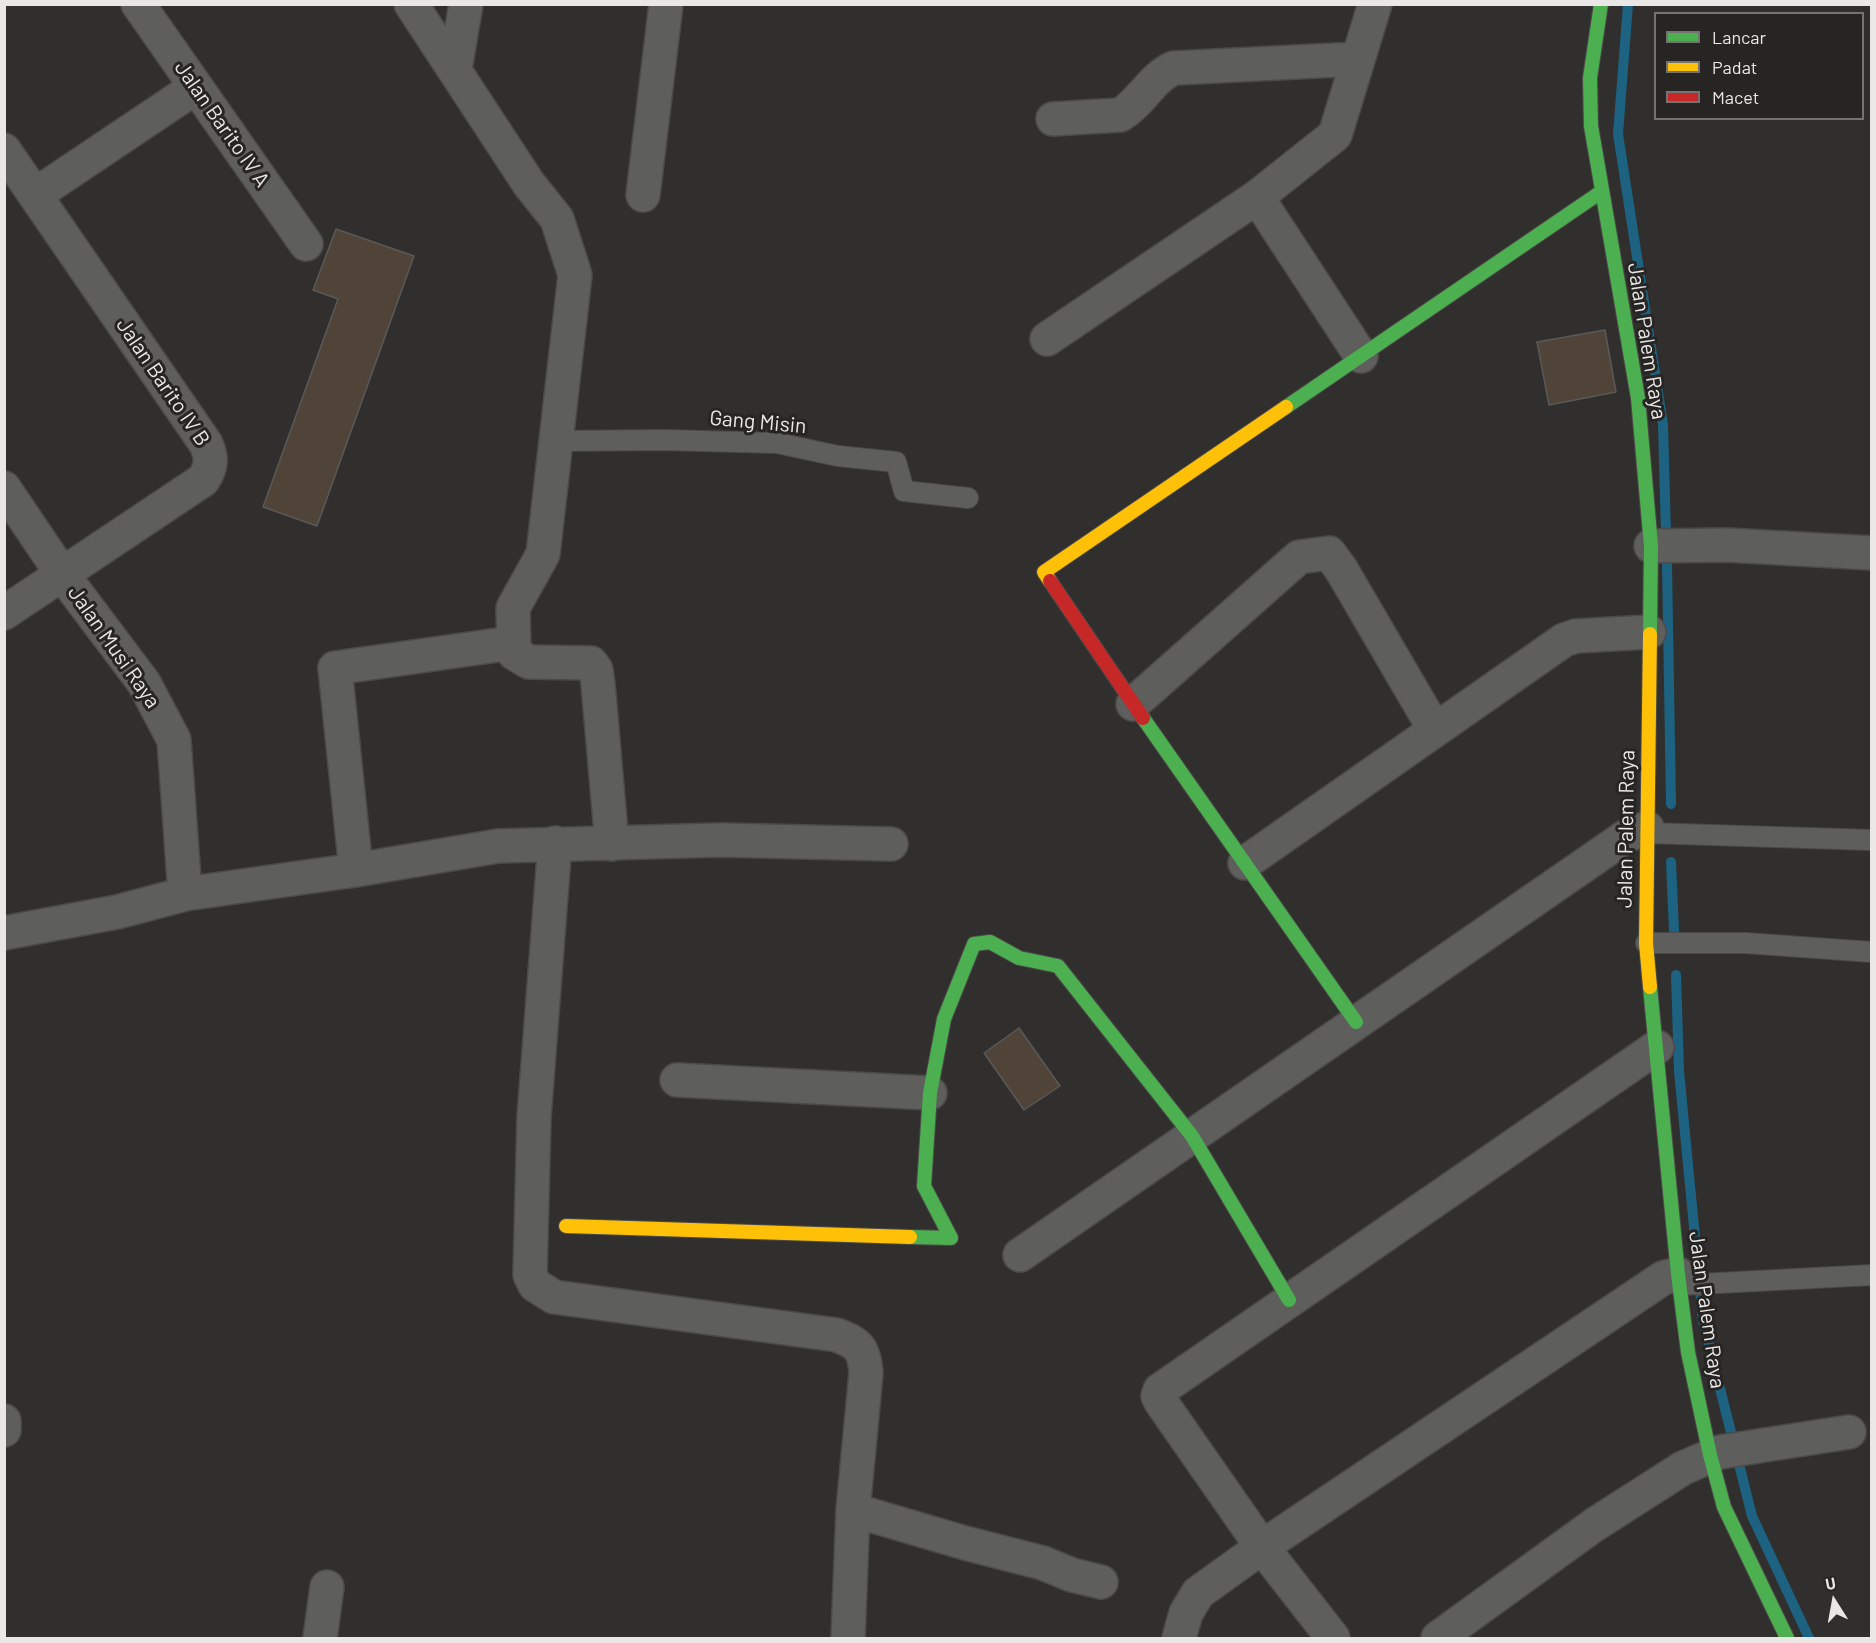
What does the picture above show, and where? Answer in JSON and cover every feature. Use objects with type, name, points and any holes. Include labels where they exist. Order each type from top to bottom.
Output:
[{"type":"street","name":"Jalan Barito IV A","points":[[138,4],[306,244]]},
{"type":"street","points":[[411,4],[530,184],[557,219],[575,275],[543,554],[513,608],[512,643],[514,653],[529,662],[591,663],[595,668],[612,844]]},
{"type":"street","points":[[455,69],[466,4]]},
{"type":"street","points":[[643,195],[666,4]]},
{"type":"street","points":[[1047,339],[1257,197],[1335,135],[1375,4]]},
{"type":"street","name":"Jalan Palem Raya","points":[[1601,4],[1590,78],[1591,126],[1600,192],[1638,398],[1661,546],[1649,632],[1646,943],[1688,1352],[1725,1451],[1724,1507],[1787,1638]]},
{"type":"street","points":[[1053,119],[1120,115],[1129,110],[1165,72],[1174,68],[1358,59]]},
{"type":"street","points":[[35,195],[196,87]]},
{"type":"street","name":"Jalan Barito IV B","points":[[4,150],[206,444],[211,463],[203,480],[4,613]]},
{"type":"street","points":[[1356,1022],[1133,705],[1044,572],[1600,192]]},
{"type":"street","points":[[1257,197],[1361,356]]},
{"type":"street","name":"Jalan Musi Raya","points":[[4,488],[62,574],[144,683],[174,740],[185,894]]},
{"type":"street","points":[[1661,546],[1727,545],[1872,553]]},
{"type":"street","points":[[1133,705],[1299,557],[1329,553],[1341,569],[1436,730]]},
{"type":"street","points":[[1245,863],[1564,640],[1576,636],[1649,632]]},
{"type":"street","points":[[356,870],[335,668],[512,643]]},
{"type":"street","points":[[1020,1255],[1628,835],[1647,831]]},
{"type":"street","points":[[4,933],[117,912],[185,894],[356,870],[498,846],[721,840],[891,844]]},
{"type":"street","points":[[555,843],[534,1117],[530,1275],[535,1285],[554,1297],[837,1335],[854,1342],[865,1356],[866,1373],[853,1510],[848,1638]]},
{"type":"street","points":[[566,1226],[951,1238],[924,1186],[930,1093],[944,1018],[974,944],[990,942],[1019,958],[1059,966],[1192,1136],[1289,1299]]},
{"type":"street","points":[[1333,1638],[1262,1547],[1161,1402],[1158,1396],[1160,1390],[1657,1047]]},
{"type":"street","points":[[677,1080],[930,1093]]},
{"type":"street","points":[[1179,1638],[1186,1613],[1198,1593],[1262,1547],[1663,1278],[1682,1281]]},
{"type":"street","points":[[4,1421],[5,1428]]},
{"type":"street","points":[[1438,1638],[1594,1525],[1683,1468],[1725,1451],[1849,1432]]},
{"type":"street","points":[[853,1510],[1043,1563],[1072,1575],[1101,1582]]},
{"type":"street","points":[[320,1638],[327,1587]]},
{"type":"lane","name":"Gang Misin","points":[[556,441],[663,440],[777,443],[838,456],[896,462],[904,491],[968,498]]},
{"type":"lane","points":[[1647,831],[1872,840]]},
{"type":"lane","points":[[1646,943],[1745,943],[1872,952]]},
{"type":"lane","points":[[1682,1281],[1715,1283],[1872,1275]]},
{"type":"building","points":[[336,229],[414,256],[317,526],[263,507],[338,299],[313,290]]},
{"type":"building","points":[[1605,330],[1616,392],[1549,405],[1537,342]]},
{"type":"building","points":[[1019,1028],[1060,1086],[1024,1110],[984,1053]]},
{"type":"waterway","points":[[1628,4],[1618,134],[1663,425],[1666,534]]},
{"type":"waterway","points":[[1667,564],[1671,804]]},
{"type":"waterway","points":[[1671,862],[1674,931]]},
{"type":"waterway","points":[[1676,975],[1679,1071],[1703,1321],[1752,1516],[1809,1638]]},
{"type":"traffic: fast","points":[[1601,4],[1590,78],[1591,126],[1638,398],[1651,546],[1650,634]]},
{"type":"traffic: fast","points":[[1286,407],[1601,192]]},
{"type":"traffic: fast","points":[[1143,718],[1356,1022]]},
{"type":"traffic: fast","points":[[910,1237],[951,1238],[924,1186],[930,1093],[944,1019],[974,944],[990,942],[1019,958],[1058,966],[1192,1136],[1289,1300]]},
{"type":"traffic: fast","points":[[1650,987],[1678,1274],[1688,1352],[1710,1455],[1724,1507],[1787,1638]]},
{"type":"traffic: slow","points":[[1050,581],[1044,572],[1286,407]]},
{"type":"traffic: slow","points":[[1650,634],[1646,943],[1650,987]]},
{"type":"traffic: slow","points":[[566,1226],[910,1237]]},
{"type":"traffic: jam","points":[[1050,581],[1143,718]]}]
